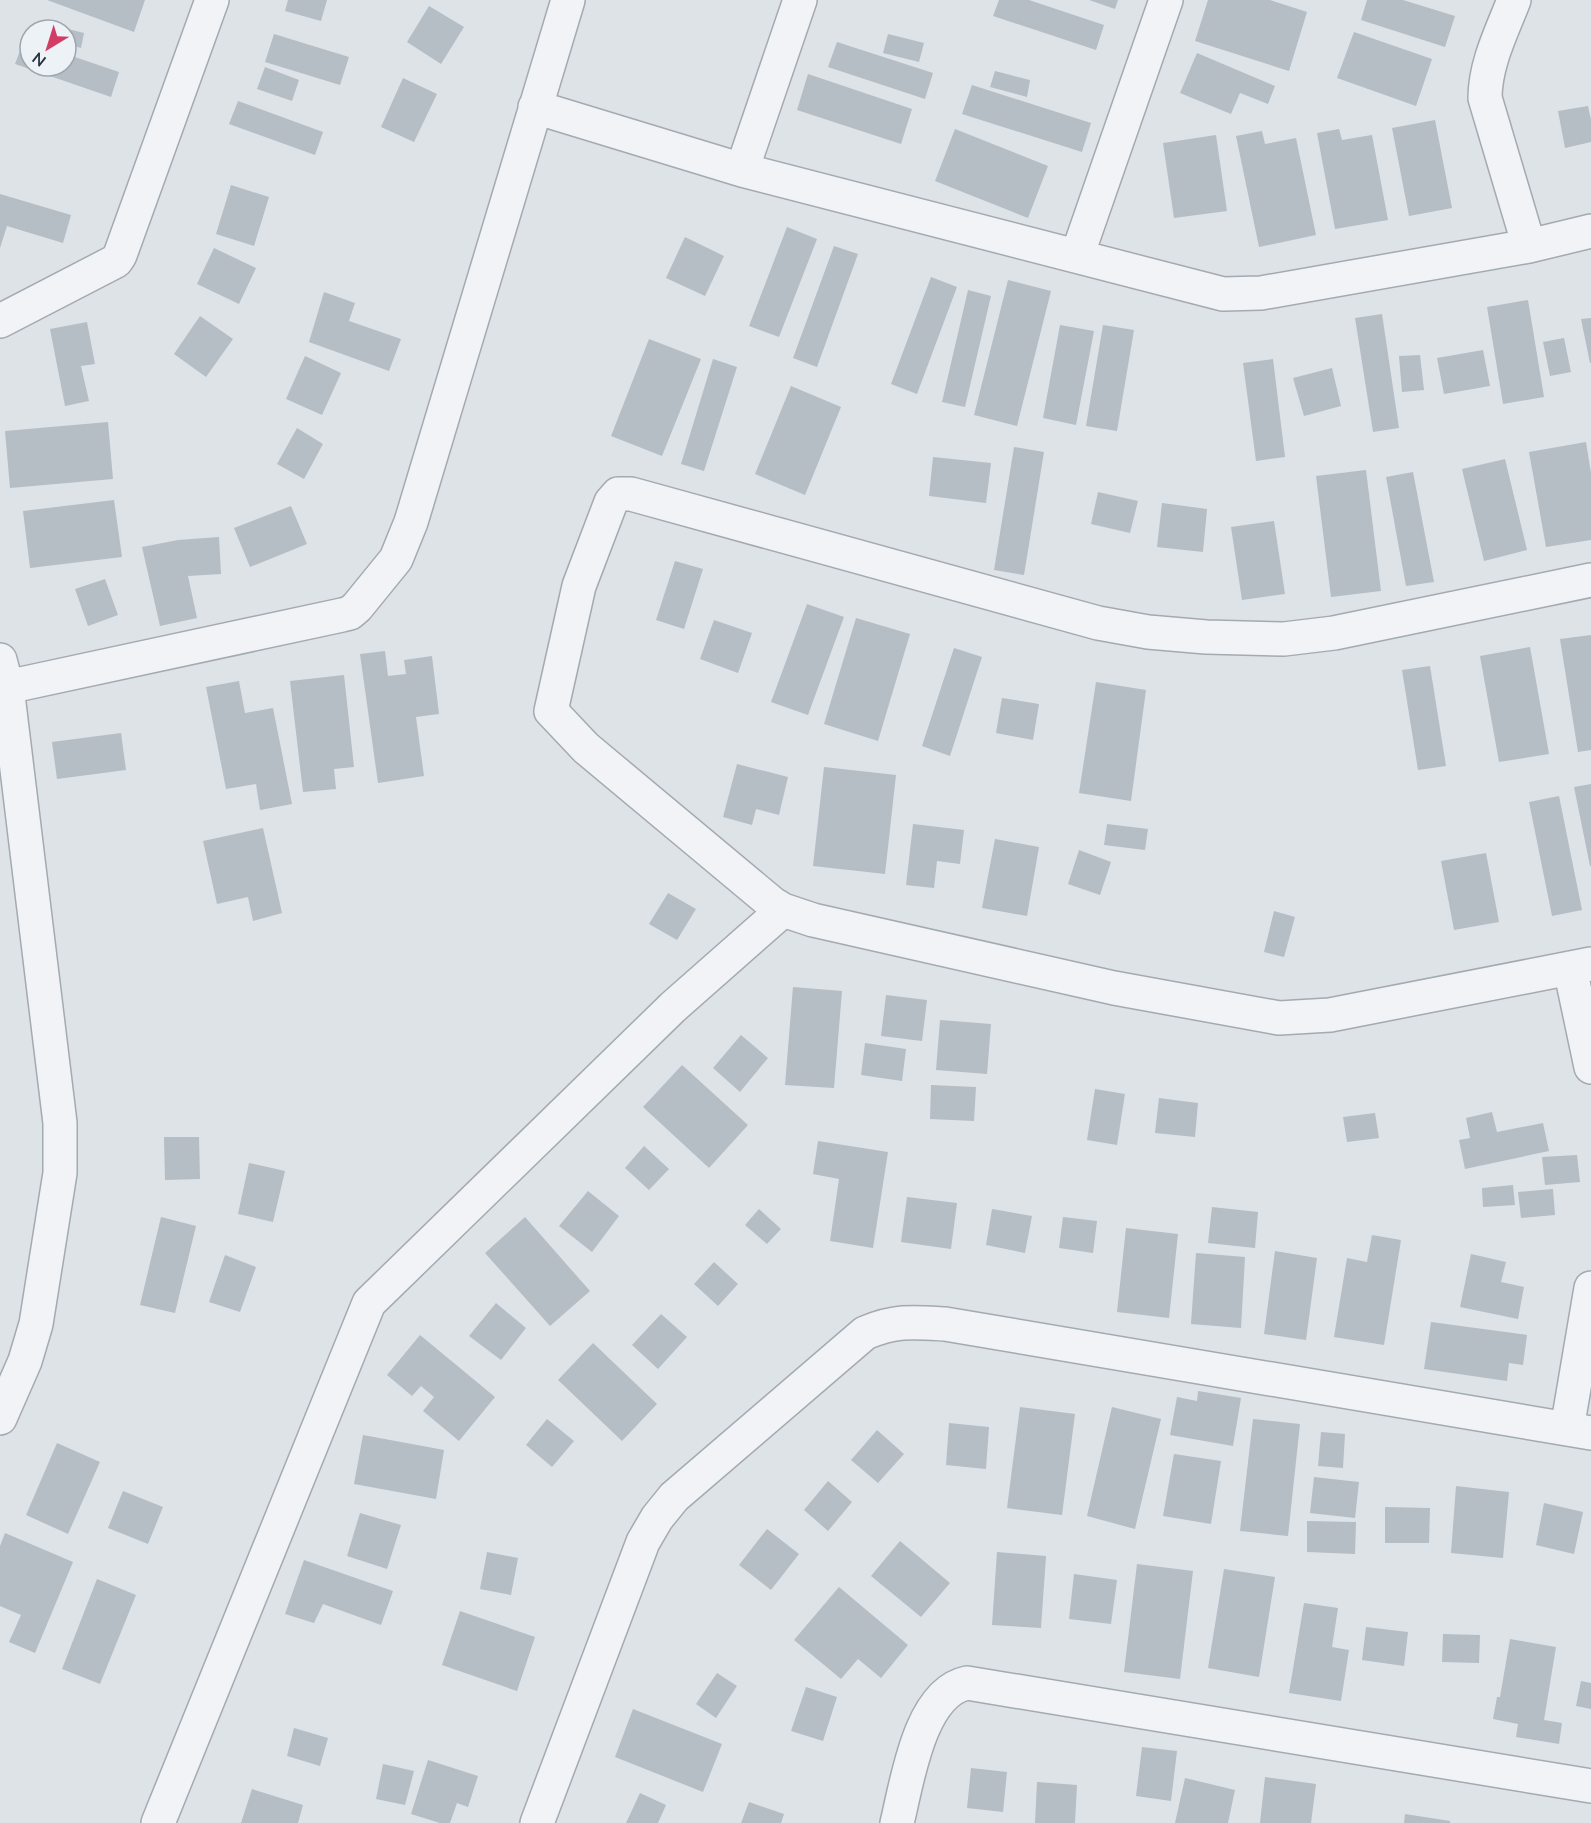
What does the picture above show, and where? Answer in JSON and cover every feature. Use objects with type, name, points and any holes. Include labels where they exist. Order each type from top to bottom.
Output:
[{"type":"street","points":[[0,321],[116,261],[120,255],[212,0]]},
{"type":"street","points":[[0,1418],[26,1361],[36,1324],[60,1173],[61,1149],[60,1123],[3,673],[342,615],[350,613],[357,607],[396,559],[411,522],[568,0]]},
{"type":"street","points":[[742,170],[800,0]]},
{"type":"street","points":[[1077,256],[1166,0]]},
{"type":"street","points":[[1514,0],[1489,68],[1485,98],[1529,246]]},
{"type":"street","points":[[535,107],[742,170],[1222,294],[1261,293],[1529,246],[1591,231]]},
{"type":"street","points":[[1591,580],[1334,633],[1284,639],[1206,637],[1148,632],[1098,623],[631,494],[618,494],[611,502],[579,586],[552,711],[586,748],[783,910],[813,920],[1114,988],[1279,1018],[1330,1015],[1581,966],[1591,1067]]},
{"type":"street","points":[[158,1823],[369,1303],[673,1007],[783,910]]},
{"type":"street","points":[[537,1823],[643,1542],[657,1518],[674,1497],[865,1333],[882,1326],[905,1321],[945,1324],[1579,1431],[1591,1288]]},
{"type":"street","points":[[897,1823],[918,1736],[927,1718],[944,1696],[958,1685],[967,1683],[1591,1786]]},
{"type":"building","points":[[47,0],[145,0],[134,32]]},
{"type":"building","points":[[288,0],[327,0],[321,21],[285,11]]},
{"type":"building","points":[[999,0],[1029,0],[1104,25],[1096,50],[993,16]]},
{"type":"building","points":[[1089,0],[1118,0],[1115,9]]},
{"type":"building","points":[[1208,0],[1270,0],[1307,12],[1289,71],[1195,41]]},
{"type":"building","points":[[1367,0],[1403,0],[1455,16],[1445,47],[1361,20]]},
{"type":"building","points":[[429,6],[464,27],[441,64],[407,42]]},
{"type":"building","points":[[78,32],[84,33],[81,48],[78,47]]},
{"type":"building","points":[[1354,32],[1432,59],[1416,106],[1337,78]]},
{"type":"building","points":[[274,34],[349,57],[340,85],[265,62]]},
{"type":"building","points":[[888,34],[924,43],[919,62],[883,53]]},
{"type":"building","points":[[837,42],[933,73],[925,99],[828,67]]},
{"type":"building","points":[[1197,53],[1275,86],[1268,104],[1240,93],[1231,114],[1180,93]]},
{"type":"building","points":[[78,58],[119,72],[111,97],[56,78],[78,78]]},
{"type":"building","points":[[265,67],[299,80],[292,101],[257,89]]},
{"type":"building","points":[[995,71],[1030,80],[1027,97],[990,87]]},
{"type":"building","points":[[808,74],[912,109],[901,144],[797,110]]},
{"type":"building","points":[[403,78],[437,94],[414,142],[381,127]]},
{"type":"building","points":[[972,85],[1091,123],[1082,152],[962,114]]},
{"type":"building","points":[[238,101],[323,132],[315,155],[229,124]]},
{"type":"building","points":[[1588,106],[1591,120],[1591,142],[1565,148],[1558,111]]},
{"type":"building","points":[[1435,120],[1452,208],[1409,216],[1392,128]]},
{"type":"building","points":[[955,129],[1048,166],[1028,218],[935,181]]},
{"type":"building","points":[[1339,129],[1342,140],[1372,135],[1388,220],[1335,229],[1317,133]]},
{"type":"building","points":[[1262,131],[1265,144],[1296,138],[1316,235],[1259,247],[1236,136]]},
{"type":"building","points":[[1216,135],[1227,211],[1174,218],[1163,143]]},
{"type":"building","points":[[231,185],[269,197],[254,246],[216,234]]},
{"type":"building","points":[[0,194],[71,215],[63,243],[7,226],[0,248]]},
{"type":"building","points":[[787,227],[817,239],[779,337],[749,326]]},
{"type":"building","points":[[685,237],[724,256],[705,296],[666,278]]},
{"type":"building","points":[[834,246],[858,254],[817,367],[793,358]]},
{"type":"building","points":[[214,248],[256,268],[239,304],[197,284]]},
{"type":"building","points":[[931,277],[957,287],[917,394],[891,384]]},
{"type":"building","points":[[1008,280],[1051,291],[1017,426],[974,415]]},
{"type":"building","points":[[968,290],[991,296],[965,407],[942,402]]},
{"type":"building","points":[[324,292],[355,303],[349,321],[401,339],[389,371],[309,342]]},
{"type":"building","points":[[1528,300],[1544,397],[1503,404],[1487,307]]},
{"type":"building","points":[[1382,314],[1399,428],[1373,432],[1355,318]]},
{"type":"building","points":[[200,316],[233,339],[206,377],[174,354]]},
{"type":"building","points":[[1591,318],[1591,363],[1590,363],[1581,319]]},
{"type":"building","points":[[87,322],[95,364],[81,366],[89,401],[65,406],[50,329]]},
{"type":"building","points":[[1060,325],[1094,331],[1076,425],[1043,418]]},
{"type":"building","points":[[1103,325],[1134,330],[1117,431],[1086,426]]},
{"type":"building","points":[[1564,338],[1571,372],[1550,376],[1543,342]]},
{"type":"building","points":[[649,339],[701,359],[662,456],[611,436]]},
{"type":"building","points":[[1483,350],[1490,386],[1444,394],[1437,358]]},
{"type":"building","points":[[1420,355],[1424,390],[1402,392],[1399,356]]},
{"type":"building","points":[[305,356],[341,373],[322,415],[286,399]]},
{"type":"building","points":[[713,359],[737,367],[704,471],[681,464]]},
{"type":"building","points":[[1273,359],[1285,457],[1256,461],[1243,363]]},
{"type":"building","points":[[1332,368],[1341,406],[1304,416],[1293,378]]},
{"type":"building","points":[[791,386],[841,407],[805,495],[755,474]]},
{"type":"building","points":[[108,422],[113,479],[10,488],[5,431]]},
{"type":"building","points":[[297,428],[323,444],[304,479],[277,464]]},
{"type":"building","points":[[1586,442],[1591,473],[1591,540],[1546,547],[1529,452]]},
{"type":"building","points":[[1014,447],[1044,452],[1024,575],[994,570]]},
{"type":"building","points":[[933,457],[991,463],[986,503],[929,496]]},
{"type":"building","points":[[1505,459],[1527,550],[1484,561],[1462,469]]},
{"type":"building","points":[[1366,470],[1381,591],[1331,597],[1316,476]]},
{"type":"building","points":[[1413,472],[1434,582],[1406,586],[1386,477]]},
{"type":"building","points":[[1098,492],[1138,501],[1130,533],[1091,524]]},
{"type":"building","points":[[114,500],[122,557],[30,568],[23,511]]},
{"type":"building","points":[[1162,503],[1207,509],[1203,552],[1157,547]]},
{"type":"building","points":[[291,506],[307,544],[250,567],[234,528]]},
{"type":"building","points":[[1274,521],[1285,594],[1242,600],[1231,527]]},
{"type":"building","points":[[219,537],[221,574],[188,576],[197,618],[160,626],[142,547],[178,540]]},
{"type":"building","points":[[675,561],[703,569],[684,629],[656,620]]},
{"type":"building","points":[[105,579],[118,615],[88,626],[75,589]]},
{"type":"building","points":[[807,604],[844,617],[808,715],[771,702]]},
{"type":"building","points":[[856,618],[910,634],[878,741],[824,724]]},
{"type":"building","points":[[714,620],[752,633],[738,673],[700,659]]},
{"type":"building","points":[[1591,635],[1591,750],[1578,752],[1560,639]]},
{"type":"building","points":[[1530,647],[1549,754],[1499,762],[1480,656]]},
{"type":"building","points":[[954,648],[982,657],[950,756],[922,746]]},
{"type":"building","points":[[385,651],[388,676],[406,674],[404,660],[432,656],[439,714],[416,717],[424,776],[378,783],[360,654]]},
{"type":"building","points":[[1430,666],[1446,766],[1418,770],[1402,670]]},
{"type":"building","points":[[344,675],[354,767],[334,769],[336,789],[303,792],[290,681]]},
{"type":"building","points":[[239,681],[245,713],[273,708],[292,804],[260,810],[256,784],[226,789],[206,687]]},
{"type":"building","points":[[1096,682],[1146,690],[1131,801],[1079,793]]},
{"type":"building","points":[[1002,698],[1039,704],[1033,740],[996,733]]},
{"type":"building","points":[[121,733],[126,770],[57,779],[52,742]]},
{"type":"building","points":[[737,764],[788,777],[779,815],[756,809],[752,825],[723,817]]},
{"type":"building","points":[[824,767],[896,775],[885,874],[813,866]]},
{"type":"building","points":[[1591,784],[1591,866],[1590,866],[1574,787]]},
{"type":"building","points":[[1559,796],[1582,910],[1552,916],[1529,802]]},
{"type":"building","points":[[913,824],[964,830],[960,864],[937,861],[934,888],[906,885]]},
{"type":"building","points":[[1107,824],[1148,829],[1145,850],[1104,845]]},
{"type":"building","points":[[263,828],[282,913],[253,921],[248,897],[217,904],[203,841]]},
{"type":"building","points":[[995,839],[1039,847],[1027,916],[982,908]]},
{"type":"building","points":[[1079,850],[1111,862],[1100,895],[1068,884]]},
{"type":"building","points":[[1486,853],[1499,922],[1454,930],[1441,861]]},
{"type":"building","points":[[668,893],[696,909],[677,940],[649,924]]},
{"type":"building","points":[[1274,911],[1295,917],[1284,957],[1264,952]]},
{"type":"building","points":[[793,987],[842,991],[834,1088],[785,1085]]},
{"type":"building","points":[[886,995],[927,1000],[922,1041],[881,1036]]},
{"type":"building","points":[[940,1020],[991,1024],[987,1074],[936,1070]]},
{"type":"building","points":[[741,1035],[768,1058],[740,1092],[713,1068]]},
{"type":"building","points":[[865,1043],[906,1049],[902,1081],[861,1075]]},
{"type":"building","points":[[682,1065],[748,1125],[709,1168],[643,1107]]},
{"type":"building","points":[[931,1085],[976,1087],[974,1121],[930,1119]]},
{"type":"building","points":[[1095,1089],[1125,1094],[1117,1145],[1087,1140]]},
{"type":"building","points":[[1159,1098],[1198,1103],[1195,1137],[1155,1133]]},
{"type":"building","points":[[1492,1112],[1497,1132],[1543,1123],[1549,1151],[1465,1169],[1459,1140],[1470,1138],[1466,1118]]},
{"type":"building","points":[[1375,1113],[1379,1138],[1347,1142],[1343,1117]]},
{"type":"building","points":[[164,1137],[199,1137],[200,1179],[165,1180]]},
{"type":"building","points":[[818,1141],[888,1152],[873,1248],[830,1241],[839,1179],[813,1174]]},
{"type":"building","points":[[644,1146],[669,1169],[649,1190],[625,1168]]},
{"type":"building","points":[[1577,1155],[1580,1182],[1545,1185],[1542,1157]]},
{"type":"building","points":[[249,1163],[285,1171],[273,1222],[238,1214]]},
{"type":"building","points":[[1513,1185],[1515,1205],[1483,1207],[1482,1188]]},
{"type":"building","points":[[1553,1189],[1555,1215],[1521,1218],[1518,1192]]},
{"type":"building","points":[[588,1191],[619,1216],[592,1252],[559,1226]]},
{"type":"building","points":[[907,1197],[957,1203],[951,1249],[901,1242]]},
{"type":"building","points":[[1212,1207],[1258,1212],[1255,1248],[1208,1243]]},
{"type":"building","points":[[759,1209],[781,1229],[767,1244],[745,1225]]},
{"type":"building","points":[[992,1209],[1032,1216],[1025,1253],[986,1245]]},
{"type":"building","points":[[161,1217],[196,1226],[175,1313],[140,1305]]},
{"type":"building","points":[[525,1217],[590,1291],[550,1326],[485,1253]]},
{"type":"building","points":[[1063,1217],[1097,1221],[1093,1253],[1059,1248]]},
{"type":"building","points":[[1126,1228],[1178,1234],[1169,1318],[1117,1312]]},
{"type":"building","points":[[1372,1235],[1401,1240],[1384,1345],[1334,1337],[1347,1258],[1367,1262]]},
{"type":"building","points":[[1275,1251],[1317,1258],[1306,1340],[1264,1334]]},
{"type":"building","points":[[1196,1253],[1245,1257],[1241,1328],[1191,1324]]},
{"type":"building","points":[[1471,1254],[1506,1262],[1501,1282],[1524,1287],[1518,1319],[1460,1307]]},
{"type":"building","points":[[225,1255],[256,1267],[240,1312],[209,1302]]},
{"type":"building","points":[[714,1262],[738,1284],[718,1306],[694,1284]]},
{"type":"building","points":[[496,1303],[526,1328],[501,1360],[469,1336]]},
{"type":"building","points":[[661,1314],[687,1337],[658,1369],[632,1345]]},
{"type":"building","points":[[1431,1322],[1527,1335],[1523,1365],[1509,1363],[1507,1381],[1424,1369]]},
{"type":"building","points":[[420,1335],[495,1397],[459,1441],[423,1411],[434,1397],[421,1386],[412,1396],[387,1375]]},
{"type":"building","points":[[593,1343],[657,1404],[622,1441],[558,1380]]},
{"type":"building","points":[[1198,1391],[1241,1398],[1233,1446],[1170,1435],[1177,1397],[1197,1401]]},
{"type":"building","points":[[1020,1407],[1075,1414],[1062,1515],[1007,1508]]},
{"type":"building","points":[[1112,1407],[1161,1419],[1135,1529],[1087,1516]]},
{"type":"building","points":[[547,1419],[574,1441],[552,1467],[526,1445]]},
{"type":"building","points":[[1253,1419],[1300,1424],[1288,1536],[1240,1531]]},
{"type":"building","points":[[949,1423],[989,1427],[986,1469],[946,1465]]},
{"type":"building","points":[[877,1430],[904,1454],[878,1483],[851,1460]]},
{"type":"building","points":[[1321,1432],[1345,1434],[1343,1468],[1318,1466]]},
{"type":"building","points":[[363,1435],[444,1450],[436,1499],[354,1484]]},
{"type":"building","points":[[57,1443],[100,1462],[68,1534],[26,1515]]},
{"type":"building","points":[[1174,1454],[1221,1461],[1211,1524],[1163,1516]]},
{"type":"building","points":[[1314,1477],[1359,1482],[1355,1518],[1310,1513]]},
{"type":"building","points":[[828,1481],[852,1502],[828,1531],[804,1510]]},
{"type":"building","points":[[1456,1486],[1509,1492],[1503,1558],[1451,1553]]},
{"type":"building","points":[[123,1491],[163,1507],[148,1544],[108,1528]]},
{"type":"building","points":[[1544,1503],[1583,1512],[1574,1554],[1536,1545]]},
{"type":"building","points":[[1385,1507],[1430,1508],[1429,1543],[1385,1543]]},
{"type":"building","points":[[360,1513],[401,1525],[387,1569],[347,1556]]},
{"type":"building","points":[[1307,1521],[1356,1522],[1355,1554],[1307,1552]]},
{"type":"building","points":[[767,1529],[799,1554],[771,1590],[739,1565]]},
{"type":"building","points":[[5,1533],[73,1562],[35,1653],[9,1642],[21,1615],[0,1606],[0,1546]]},
{"type":"building","points":[[900,1541],[950,1583],[921,1617],[871,1576]]},
{"type":"building","points":[[487,1552],[518,1558],[511,1595],[480,1589]]},
{"type":"building","points":[[997,1552],[1046,1556],[1041,1628],[992,1625]]},
{"type":"building","points":[[304,1560],[393,1591],[381,1625],[323,1604],[314,1623],[285,1614]]},
{"type":"building","points":[[1137,1564],[1193,1571],[1180,1679],[1124,1672]]},
{"type":"building","points":[[1224,1569],[1275,1577],[1259,1677],[1208,1668]]},
{"type":"building","points":[[1074,1574],[1117,1580],[1111,1624],[1069,1619]]},
{"type":"building","points":[[97,1579],[136,1595],[100,1684],[62,1669]]},
{"type":"building","points":[[839,1587],[908,1645],[881,1678],[858,1659],[841,1679],[794,1640]]},
{"type":"building","points":[[1304,1603],[1338,1608],[1332,1647],[1349,1650],[1341,1701],[1289,1693]]},
{"type":"building","points":[[460,1611],[535,1637],[517,1691],[442,1665]]},
{"type":"building","points":[[1366,1627],[1408,1632],[1404,1666],[1362,1660]]},
{"type":"building","points":[[1443,1634],[1480,1635],[1479,1663],[1442,1662]]},
{"type":"building","points":[[1510,1639],[1556,1647],[1544,1720],[1562,1723],[1559,1744],[1516,1737],[1518,1724],[1493,1719],[1497,1697],[1500,1697]]},
{"type":"building","points":[[717,1673],[737,1686],[716,1718],[696,1704]]},
{"type":"building","points":[[1581,1681],[1591,1683],[1591,1709],[1576,1706]]},
{"type":"building","points":[[806,1687],[837,1697],[823,1741],[791,1731]]},
{"type":"building","points":[[633,1709],[722,1744],[703,1792],[615,1757]]},
{"type":"building","points":[[294,1728],[328,1738],[320,1766],[287,1756]]},
{"type":"building","points":[[1142,1747],[1177,1751],[1171,1801],[1136,1796]]},
{"type":"building","points":[[428,1760],[478,1776],[468,1807],[457,1803],[450,1823],[440,1823],[411,1814]]},
{"type":"building","points":[[383,1764],[414,1771],[405,1805],[376,1799]]},
{"type":"building","points":[[971,1768],[1007,1772],[1003,1812],[967,1808]]},
{"type":"building","points":[[1265,1777],[1316,1784],[1311,1823],[1260,1823]]},
{"type":"building","points":[[1185,1778],[1235,1790],[1228,1823],[1175,1823]]},
{"type":"building","points":[[1037,1782],[1077,1785],[1075,1823],[1035,1823]]},
{"type":"building","points":[[252,1789],[303,1805],[298,1823],[241,1823]]},
{"type":"building","points":[[640,1793],[666,1805],[658,1823],[626,1823]]},
{"type":"building","points":[[749,1802],[784,1814],[781,1823],[741,1823]]},
{"type":"building","points":[[1405,1814],[1450,1821],[1450,1823],[1404,1823]]}]
